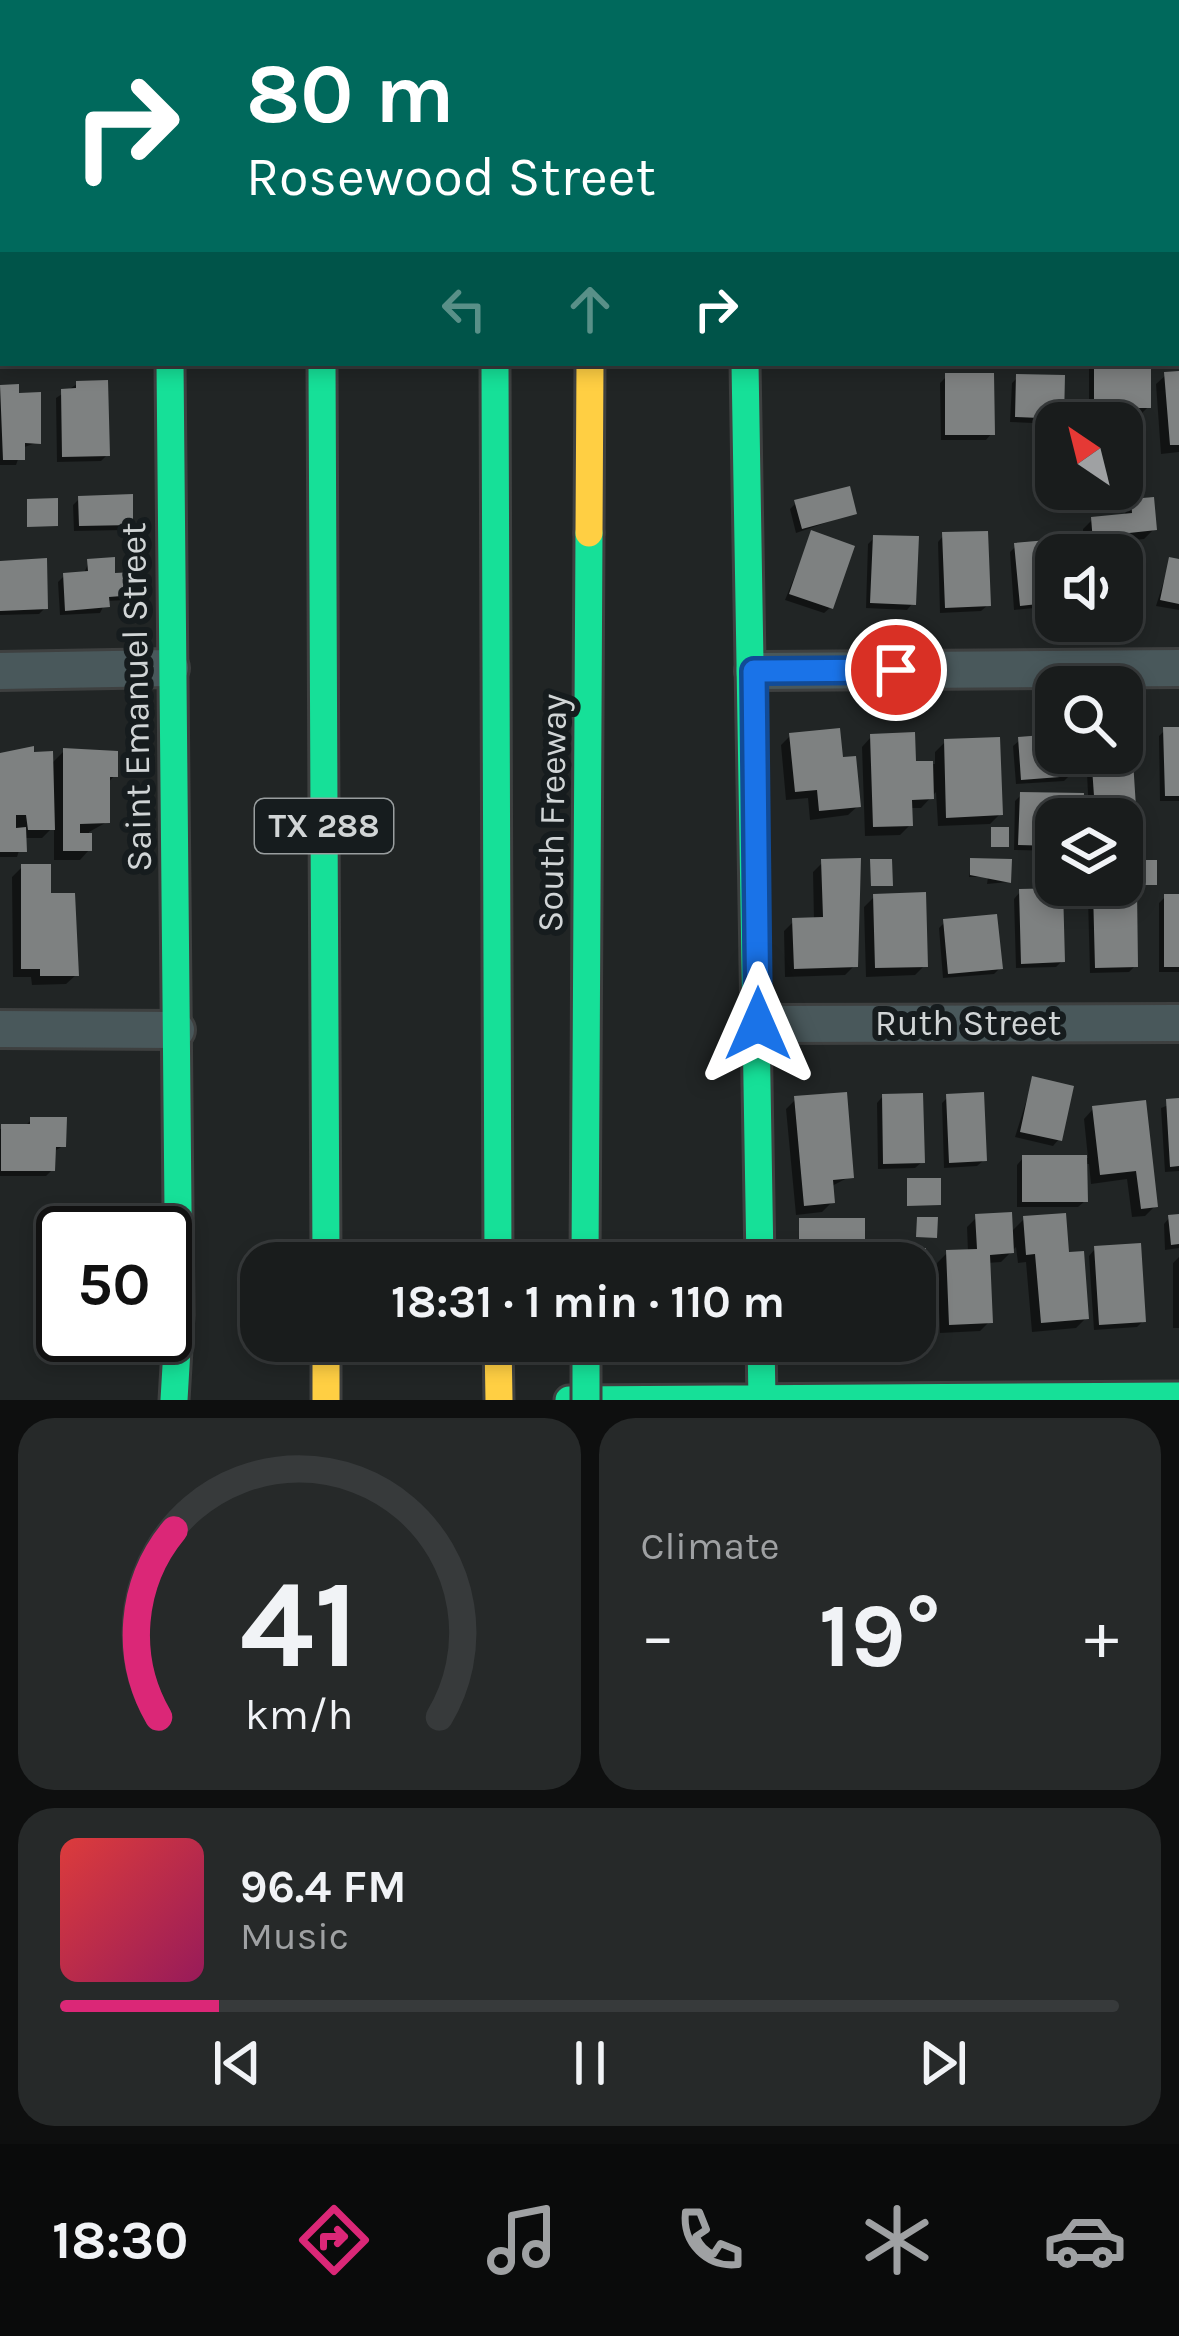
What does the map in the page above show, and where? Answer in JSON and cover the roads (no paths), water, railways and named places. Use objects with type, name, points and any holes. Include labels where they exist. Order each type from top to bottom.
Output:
[{"type":"main road","name":"Saint Emanuel Street","points":[[170,366],[179,1315],[174,1400]]},
{"type":"main road","name":"TX 288","points":[[322,366],[326,1242]]},
{"type":"main road","points":[[495,366],[498,1242]]},
{"type":"main road","name":"South Freeway","points":[[584,1242],[590,366]]},
{"type":"main road","points":[[746,366],[760,1242]]},
{"type":"main road","points":[[326,1362],[326,1400]]},
{"type":"main road","points":[[499,1362],[499,1400]]},
{"type":"main road","points":[[586,1362],[586,1400]]},
{"type":"main road","points":[[761,1362],[762,1398]]},
{"type":"main road","points":[[569,1400],[1179,1396]]},
{"type":"street","points":[[0,671],[170,668]]},
{"type":"street","points":[[754,671],[1179,668]]},
{"type":"street","name":"Ruth Street","points":[[758,1024],[1179,1023]]},
{"type":"street","points":[[0,1029],[176,1030]]}]
